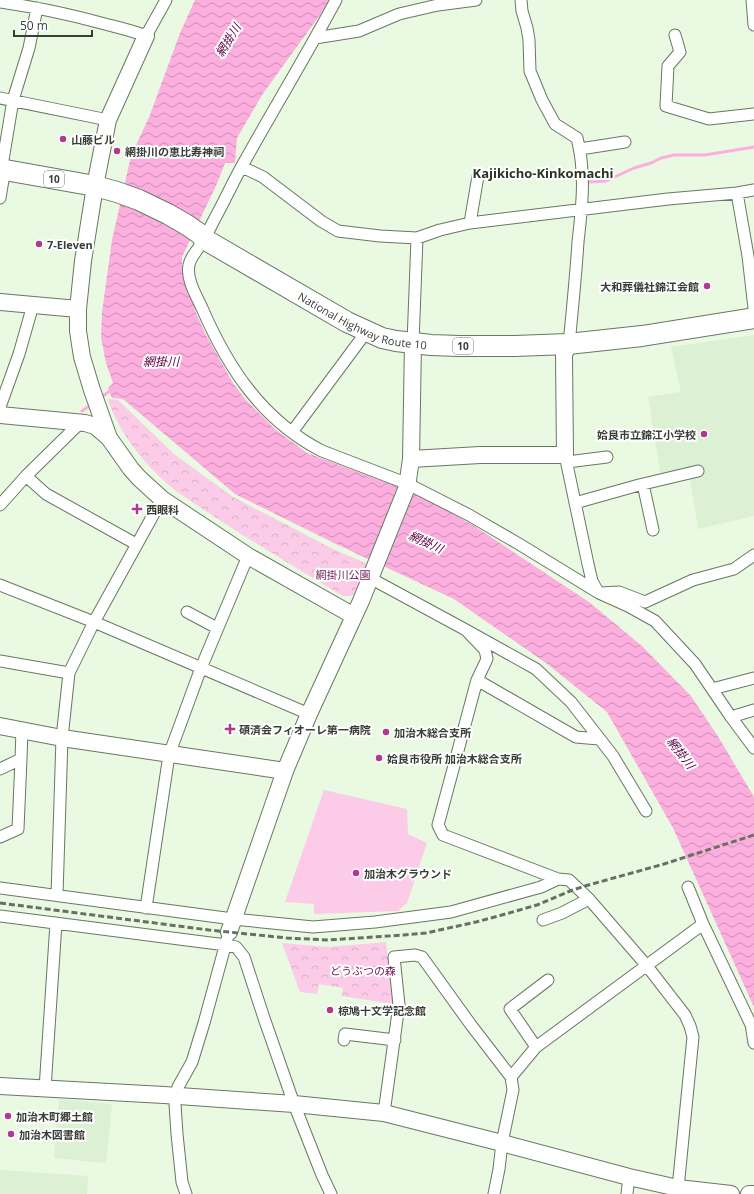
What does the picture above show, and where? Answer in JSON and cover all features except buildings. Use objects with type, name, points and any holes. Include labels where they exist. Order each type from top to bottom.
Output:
[{"type":"highway","name":"National Highway Route 10","points":[[2,169],[102,188],[139,200],[187,225],[202,236],[346,322],[382,338],[413,343],[459,346],[568,344],[642,336],[754,318]]},
{"type":"street","points":[[109,438],[84,366],[80,348],[78,309],[83,262],[102,188],[108,120],[146,36],[166,0]]},
{"type":"street","points":[[336,0],[316,38],[242,167],[208,233],[202,236],[189,265],[189,276],[192,286],[224,354],[247,389],[270,414],[308,444],[408,486],[469,515],[599,593],[628,606],[655,621],[695,664],[754,748]]},
{"type":"street","points":[[316,38],[359,31],[399,14],[438,3],[476,0]]},
{"type":"street","points":[[522,0],[522,11],[529,40],[530,71],[542,100],[555,124],[577,138],[580,149],[583,186],[570,334],[564,355],[566,459],[592,581],[599,593]]},
{"type":"street","points":[[752,0],[754,25]]},
{"type":"street","points":[[0,2],[33,5],[136,32],[146,36]]},
{"type":"street","points":[[0,198],[3,160],[13,100],[29,48],[33,5]]},
{"type":"street","points":[[675,35],[680,52],[668,66],[666,106],[710,119],[754,114]]},
{"type":"street","points":[[0,98],[108,120]]},
{"type":"street","points":[[580,149],[625,142]]},
{"type":"street","points":[[242,167],[263,177],[321,221],[338,230],[380,236],[417,238],[440,230],[470,223],[754,190]]},
{"type":"street","points":[[470,223],[478,176]]},
{"type":"street","points":[[737,192],[748,256],[754,308]]},
{"type":"street","points":[[186,1194],[182,1182],[175,1104],[178,1087],[192,1062],[229,932],[285,771],[309,714],[354,616],[408,486],[411,459],[417,238]]},
{"type":"street","points":[[0,302],[78,309]]},
{"type":"street","points":[[0,407],[19,354],[33,305]]},
{"type":"street","points":[[292,432],[367,331]]},
{"type":"street","points":[[0,415],[80,422],[95,426],[109,438],[135,473],[162,499],[248,556],[354,616]]},
{"type":"street","points":[[0,505],[26,476],[80,422]]},
{"type":"street","points":[[411,459],[480,456],[566,459],[607,457]]},
{"type":"street","points":[[575,503],[643,484],[698,471]]},
{"type":"street","points":[[26,476],[46,494],[136,544]]},
{"type":"street","points":[[643,484],[653,530]]},
{"type":"street","points":[[57,895],[62,738],[69,672],[94,622],[162,499]]},
{"type":"street","points":[[599,593],[619,592],[645,602],[693,580],[734,569],[754,555]]},
{"type":"street","points":[[146,908],[169,755],[201,668],[248,556]]},
{"type":"street","points":[[371,576],[536,669],[571,702],[613,756],[646,810]]},
{"type":"street","points":[[0,585],[94,622],[309,714]]},
{"type":"street","points":[[186,612],[217,628]]},
{"type":"street","points":[[466,630],[485,650],[487,659],[477,680],[438,825],[443,835],[558,879],[569,880],[590,899],[647,966],[685,1015],[694,1037],[678,1188]]},
{"type":"street","points":[[0,661],[69,672]]},
{"type":"street","points":[[712,689],[754,678]]},
{"type":"street","points":[[477,680],[576,737],[599,739]]},
{"type":"street","points":[[731,717],[754,710]]},
{"type":"street","points":[[0,726],[62,738],[169,755],[285,771]]},
{"type":"street","points":[[0,837],[18,829],[22,730]]},
{"type":"street","points":[[0,769],[21,759]]},
{"type":"street","points":[[0,916],[56,923],[229,932],[313,927],[408,919],[451,912],[541,887],[558,879]]},
{"type":"street","points":[[688,887],[753,1027],[754,1044]]},
{"type":"street","points":[[0,888],[146,908],[229,932]]},
{"type":"street","points":[[543,920],[562,913],[590,899]]},
{"type":"street","points":[[45,1089],[56,923]]},
{"type":"street","points":[[511,1077],[536,1047],[704,924]]},
{"type":"street","points":[[229,932],[236,948],[244,957],[294,1104],[331,1194]]},
{"type":"street","points":[[384,1113],[399,1005],[394,957],[415,955],[422,957],[511,1077],[513,1090],[502,1142],[494,1194]]},
{"type":"street","points":[[536,1047],[510,1009],[548,980]]},
{"type":"street","points":[[344,1040],[345,1034],[394,1040]]},
{"type":"street","points":[[0,1086],[294,1104],[384,1113],[502,1142],[629,1177],[678,1188],[731,1194]]},
{"type":"street","points":[[627,1194],[629,1177]]},
{"type":"street","points":[[749,1194],[753,1194],[754,1186]]},
{"type":"shaded area","name":"姶良市立錦江小学校","points":[[754,335],[754,516],[698,529],[689,471],[661,477],[648,397],[681,392],[671,347]]},
{"type":"shaded area","points":[[59,1099],[112,1104],[106,1163],[54,1158]]},
{"type":"shaded area","points":[[0,1170],[88,1176],[87,1194],[0,1194]]},
{"type":"green space","name":"網掛川公園","points":[[108,399],[118,400],[174,454],[233,497],[333,549],[370,565],[356,595],[343,596],[283,560],[176,491],[155,472],[135,450],[119,425]]},
{"type":"green space","name":"加治木グラウンド","points":[[324,790],[407,809],[408,834],[427,843],[407,903],[398,911],[314,914],[314,904],[285,902]]},
{"type":"green space","name":"どうぶつの森","points":[[386,942],[393,1004],[342,996],[343,988],[319,984],[317,994],[300,992],[282,943],[329,947]]},
{"type":"water","name":"網掛川","points":[[195,0],[329,0],[262,95],[237,138],[235,163],[225,163],[216,186],[182,257],[182,268],[187,285],[196,313],[205,333],[233,383],[244,398],[276,430],[307,453],[422,496],[474,526],[589,602],[642,646],[691,696],[719,738],[754,797],[754,1007],[673,828],[607,712],[546,663],[454,599],[336,544],[235,494],[123,399],[112,398],[108,388],[113,383],[106,363],[101,337],[102,312],[112,240],[131,156],[150,115],[180,33]]},
{"type":"waterway","points":[[590,182],[606,181],[634,168],[674,155],[705,155],[754,147]]},
{"type":"waterway","points":[[100,398],[111,390]]},
{"type":"waterway","points":[[82,411],[92,404]]},
{"type":"railway","points":[[0,903],[209,930],[287,938],[328,940],[404,935],[426,933],[502,915],[537,905],[585,886],[664,864],[754,835]]},
{"type":"place","name":"山藤ビル","points":[[63,139]]},
{"type":"place","name":"網掛川の恵比寿神祠","points":[[117,151]]},
{"type":"place","name":"7-Eleven","points":[[39,244]]},
{"type":"place","name":"大和葬儀社錦江会館","points":[[707,286]]},
{"type":"place","name":"姶良市立錦江小学校","points":[[704,434]]},
{"type":"place","name":"西眼科","points":[[137,509]]},
{"type":"place","name":"碩済会フィオーレ第一病院","points":[[230,729]]},
{"type":"place","name":"加治木総合支所","points":[[386,732]]},
{"type":"place","name":"姶良市役所 加治木総合支所","points":[[379,758]]},
{"type":"place","name":"加治木グラウンド","points":[[356,873]]},
{"type":"place","name":"椋鳩十文学記念館","points":[[330,1010]]},
{"type":"place","name":"加治木町郷土館","points":[[8,1116]]},
{"type":"place","name":"加治木図書館","points":[[11,1134]]},
{"type":"district","name":"Kajikicho-Kinkomachi","points":[[543,173]]}]
